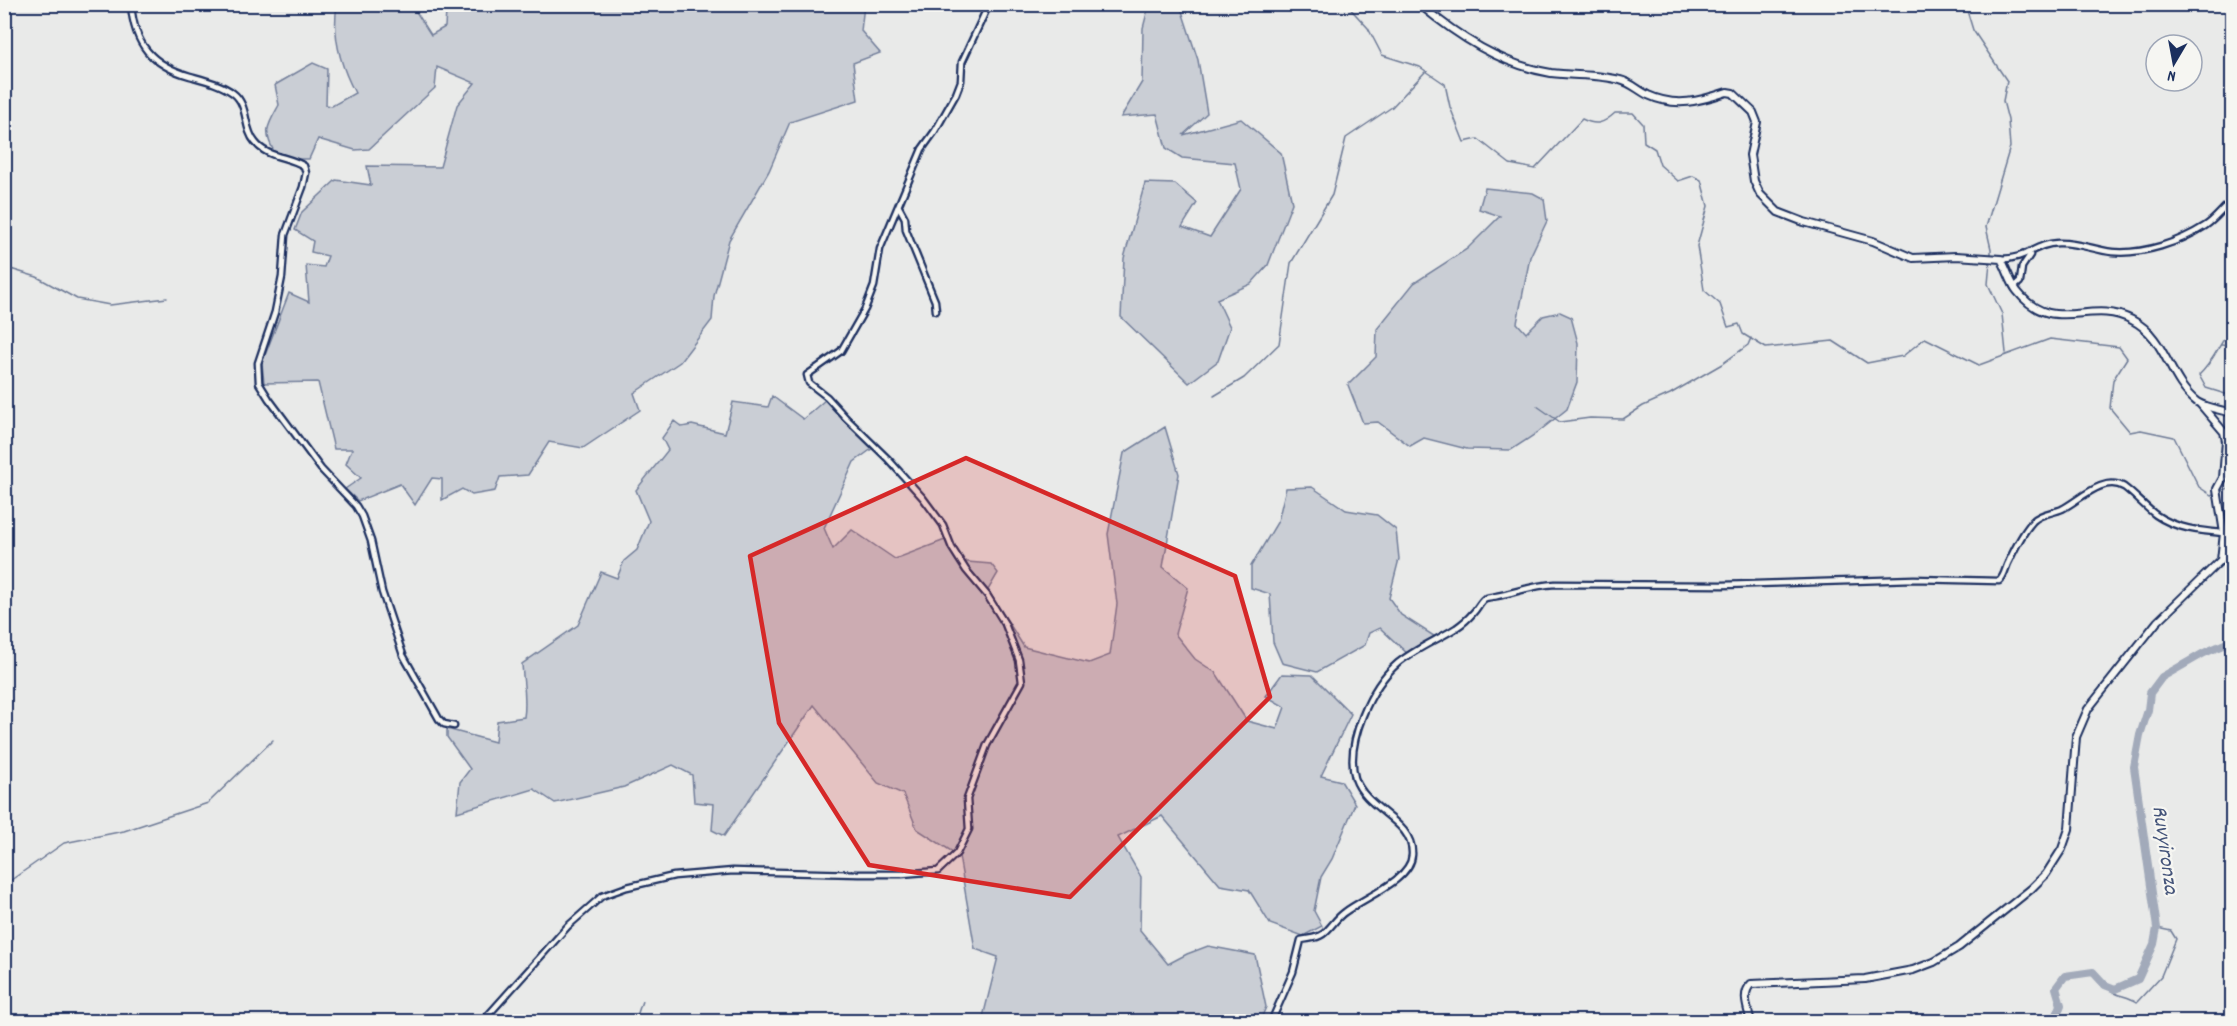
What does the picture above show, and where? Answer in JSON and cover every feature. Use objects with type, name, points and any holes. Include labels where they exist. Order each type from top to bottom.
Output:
[{"type":"street","points":[[131,4],[133,21],[141,44],[155,61],[232,92],[242,105],[248,130],[254,142],[263,150],[304,166],[306,173],[303,187],[286,229],[282,278],[275,312],[258,363],[259,382],[321,469],[356,506],[362,516],[371,541],[382,592],[404,655],[439,719],[444,724],[454,726]]},
{"type":"street","points":[[482,1022],[568,926],[602,896],[627,886],[674,876],[733,871],[902,874],[938,871],[957,853],[969,830],[967,799],[987,746],[1004,711],[1022,682],[1019,660],[1005,624],[987,595],[966,570],[952,548],[944,525],[888,459],[827,397],[809,383],[807,375],[841,351],[853,330],[874,286],[880,249],[922,149],[956,94],[961,81],[962,62],[989,4]]},
{"type":"street","points":[[1419,4],[1444,24],[1483,49],[1531,69],[1619,80],[1652,96],[1677,103],[1694,102],[1727,92],[1733,93],[1756,116],[1757,122],[1750,155],[1754,181],[1764,199],[1778,212],[1804,222],[1873,241],[1912,258],[2016,258],[2032,253]]},
{"type":"street","points":[[2014,287],[2020,282],[2022,267],[2040,246],[2060,243],[2074,244],[2112,252],[2146,249],[2169,243],[2205,225],[2232,201]]},
{"type":"street","points":[[899,207],[935,301],[936,311]]},
{"type":"street","points":[[1751,1022],[1746,995],[1747,988],[1751,984],[1865,979],[1913,970],[1934,962],[1959,947],[2031,889],[2046,874],[2062,849],[2069,829],[2076,737],[2093,701],[2157,622],[2221,560],[2224,533],[2218,492],[2224,471],[2226,441],[2224,432],[2175,378],[2154,336],[2132,320],[2109,311],[2064,316],[2045,313],[2028,303],[2014,287],[1999,258]]},
{"type":"street","points":[[2199,403],[2232,413]]},
{"type":"street","points":[[1271,1022],[1293,972],[1301,940],[1314,939],[1322,935],[1348,909],[1396,879],[1408,868],[1412,858],[1412,849],[1405,829],[1374,806],[1364,794],[1355,776],[1355,748],[1361,718],[1375,691],[1394,666],[1456,627],[1472,615],[1485,598],[1534,586],[1555,584],[1723,585],[1914,579],[1999,581],[2011,556],[2035,519],[2062,509],[2108,484],[2119,484],[2124,487],[2157,516],[2173,524],[2201,531],[2224,533]]},
{"type":"highlighted area","points":[[966,458],[1235,576],[1270,697],[1070,897],[869,865],[779,723],[750,556]]},
{"type":"shaded area","points":[[337,5],[408,5],[417,13],[431,35],[445,27],[446,11],[436,5],[864,5],[861,31],[880,53],[853,63],[858,100],[790,122],[769,171],[729,240],[714,296],[712,320],[680,362],[634,393],[640,410],[583,448],[549,442],[528,475],[500,477],[495,491],[472,495],[462,489],[442,500],[442,479],[432,478],[415,505],[400,484],[358,501],[345,489],[361,478],[346,464],[352,449],[334,449],[318,382],[264,383],[262,363],[289,293],[309,302],[306,265],[324,267],[328,256],[311,252],[313,241],[295,230],[302,212],[336,180],[371,185],[367,166],[440,167],[457,105],[475,83],[437,67],[435,88],[369,149],[355,150],[318,139],[309,159],[296,159],[275,153],[269,139],[268,128],[279,105],[275,85],[313,63],[327,69],[326,105],[332,106],[355,93],[338,50]]},
{"type":"shaded area","points":[[1149,5],[1180,5],[1198,60],[1207,113],[1183,135],[1241,119],[1281,153],[1292,203],[1268,265],[1251,284],[1217,299],[1230,327],[1218,361],[1189,383],[1121,317],[1124,258],[1145,183],[1175,184],[1197,203],[1182,227],[1210,237],[1241,189],[1235,163],[1182,158],[1166,148],[1157,114],[1121,117],[1142,82],[1143,28]]},
{"type":"shaded area","points":[[1485,188],[1533,193],[1544,199],[1547,221],[1530,257],[1517,323],[1526,333],[1543,316],[1560,312],[1571,317],[1578,343],[1577,382],[1567,409],[1511,450],[1467,449],[1424,438],[1410,446],[1378,422],[1363,423],[1348,385],[1376,357],[1377,329],[1414,283],[1467,249],[1500,216],[1479,209]]},
{"type":"shaded area","points":[[772,396],[803,419],[825,400],[873,448],[854,462],[824,528],[833,549],[852,530],[895,559],[945,540],[956,561],[991,564],[998,573],[988,590],[1024,647],[1089,663],[1110,655],[1117,604],[1108,534],[1124,453],[1165,427],[1179,474],[1163,567],[1188,588],[1175,634],[1195,659],[1216,673],[1247,721],[1277,729],[1285,707],[1266,696],[1282,674],[1312,675],[1351,714],[1321,776],[1341,781],[1355,804],[1332,859],[1321,877],[1314,911],[1322,926],[1303,936],[1270,924],[1249,890],[1220,885],[1162,816],[1118,837],[1141,877],[1140,930],[1168,964],[1208,946],[1255,955],[1266,1007],[1260,1021],[982,1021],[998,957],[975,949],[959,856],[917,829],[903,794],[878,783],[814,705],[724,836],[712,830],[714,804],[694,802],[692,775],[673,765],[624,787],[555,803],[534,789],[457,812],[460,782],[470,769],[447,737],[447,729],[495,742],[497,721],[524,717],[522,664],[578,625],[601,572],[617,578],[624,561],[637,550],[649,521],[636,490],[668,450],[662,438],[674,421],[682,427],[692,425],[725,433],[733,402],[768,407]]},
{"type":"shaded area","points":[[1312,487],[1346,510],[1377,515],[1396,530],[1399,559],[1389,598],[1401,615],[1437,638],[1409,655],[1380,628],[1369,633],[1365,645],[1317,672],[1282,663],[1273,642],[1270,594],[1251,588],[1251,566],[1278,521],[1286,488]]},
{"type":"waterway","points":[[1346,4],[1368,28],[1382,55],[1420,67],[1445,84],[1450,107],[1464,142],[1478,139],[1510,164],[1535,169],[1582,119],[1591,123],[1599,123],[1615,113],[1633,113],[1643,124],[1644,142],[1655,149],[1660,165],[1678,181],[1693,176],[1701,180],[1708,206],[1697,246],[1704,290],[1720,304],[1728,327],[1739,324],[1743,334],[1766,348],[1833,341],[1867,363],[1903,356],[1925,338],[1979,365],[2050,339],[2119,347],[2127,358],[2113,380],[2110,408],[2130,432],[2141,430],[2174,437],[2199,487],[2211,495],[2216,493]]},
{"type":"waterway","points":[[1965,4],[1973,30],[2007,81],[2003,101],[2008,120],[2010,147],[1986,227],[1991,257]]},
{"type":"waterway","points":[[1214,396],[1244,378],[1279,344],[1291,263],[1332,195],[1346,138],[1392,107],[1425,72]]},
{"type":"waterway","points":[[1990,262],[1988,284],[2002,314],[2006,353]]},
{"type":"waterway","points":[[4,267],[37,277],[77,299],[110,305],[167,298]]},
{"type":"waterway","points":[[2232,328],[2199,375],[2206,388],[2232,396]]},
{"type":"waterway","points":[[1537,406],[1560,422],[1590,418],[1623,419],[1722,364],[1748,345],[1751,338]]},
{"type":"waterway","points":[[2221,345],[2232,346]]},
{"type":"waterway","points":[[2220,491],[2232,487]]},
{"type":"waterway","name":"Ruvyironza","points":[[2054,1022],[2061,1005],[2056,988],[2065,976],[2093,972],[2105,985],[2115,989],[2138,979],[2154,944],[2157,928],[2134,767],[2150,693],[2162,677],[2204,653],[2232,641]]},
{"type":"waterway","points":[[4,885],[64,843],[124,831],[208,803],[273,740]]},
{"type":"waterway","points":[[2105,985],[2113,992],[2137,1002],[2161,976],[2176,939],[2171,931],[2157,928]]},
{"type":"waterway","points":[[635,1022],[642,1001]]}]
